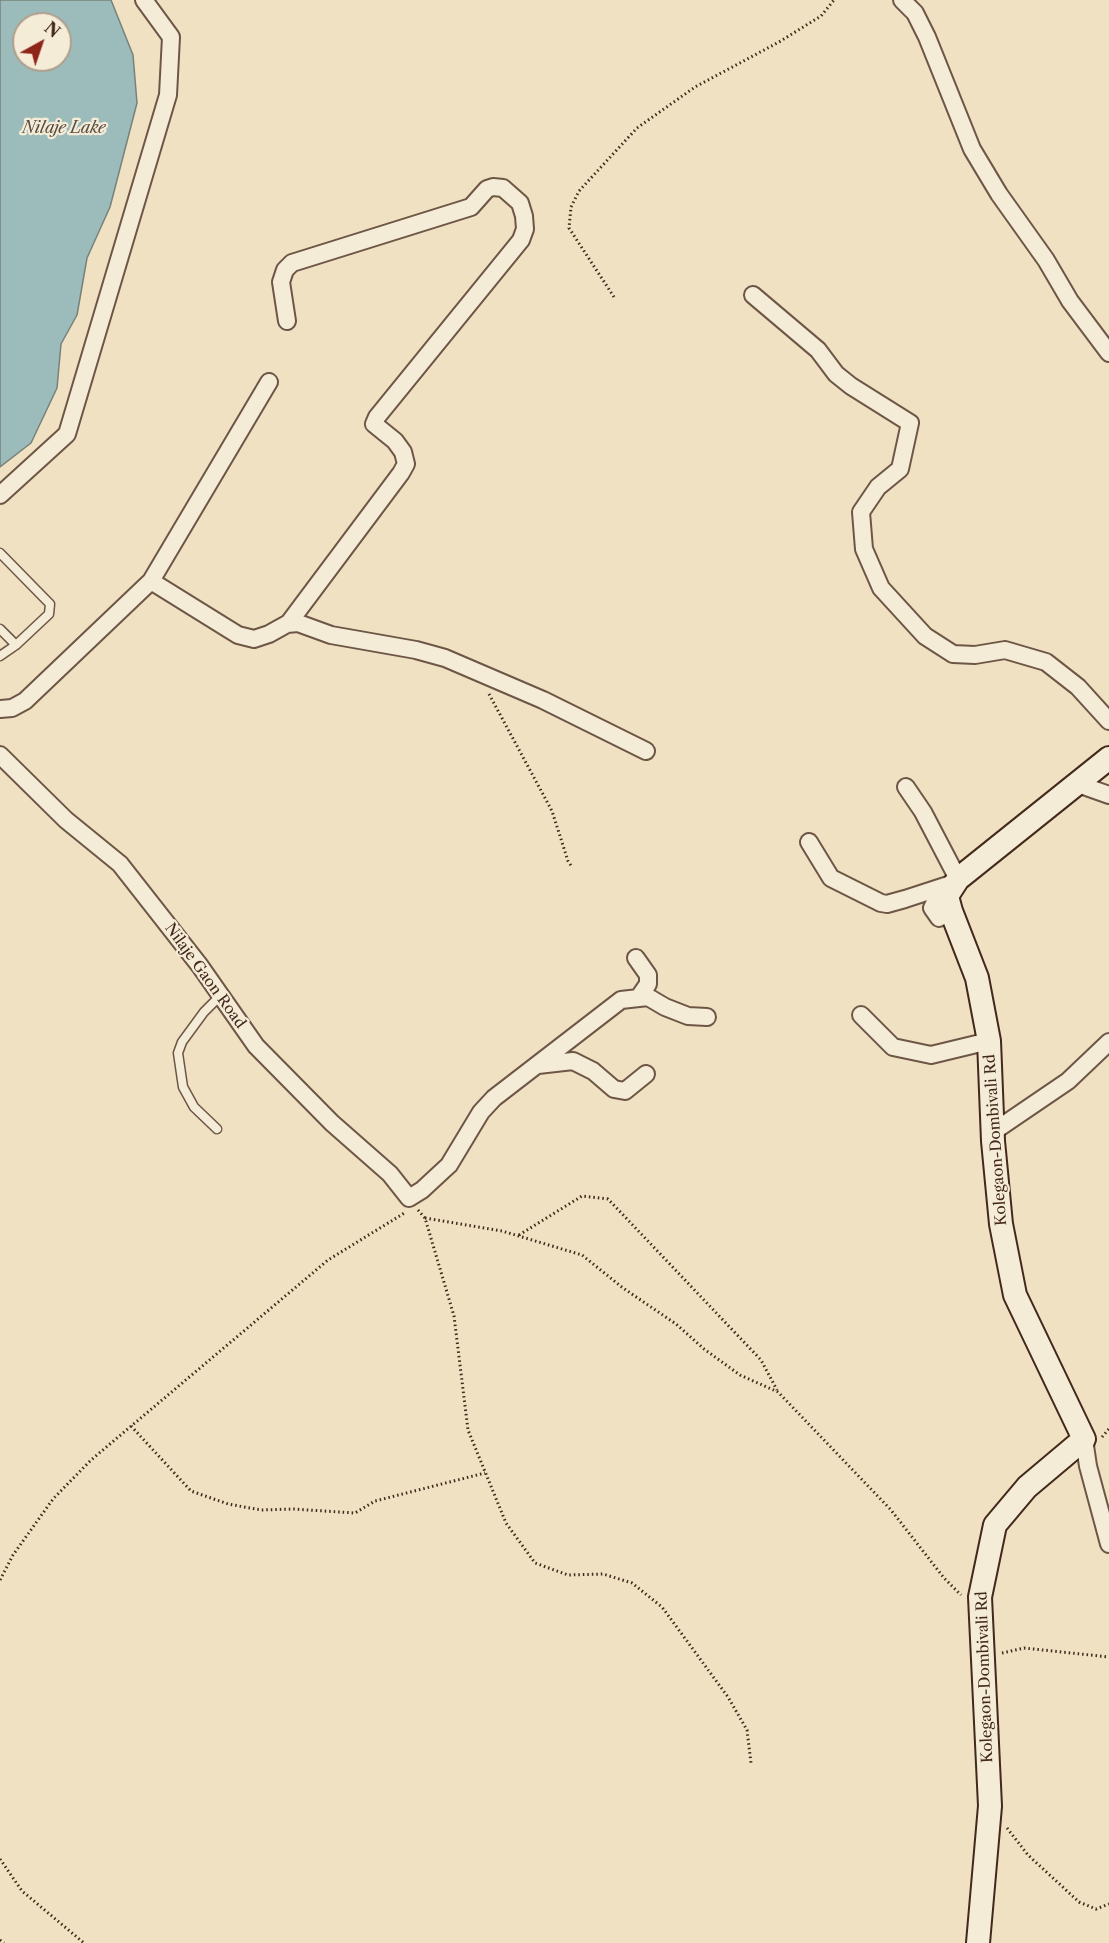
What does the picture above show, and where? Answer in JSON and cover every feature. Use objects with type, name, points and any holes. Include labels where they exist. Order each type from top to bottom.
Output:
[{"type":"street","points":[[0,495],[67,434],[168,95],[171,38],[144,0]]},
{"type":"street","points":[[902,0],[915,13],[927,37],[972,149],[999,194],[1046,260],[1070,301],[1109,352]]},
{"type":"street","points":[[287,321],[280,282],[285,270],[292,263],[471,207],[486,189],[493,186],[503,188],[520,203],[525,229],[521,240],[377,417],[374,424],[395,441],[403,452],[406,464],[288,624]]},
{"type":"street","points":[[753,295],[818,350],[836,374],[910,423],[900,469],[878,487],[861,512],[864,549],[881,588],[925,636],[953,654],[975,655],[1005,650],[1046,662],[1078,687],[1109,721]]},
{"type":"street","points":[[0,709],[12,708],[25,701],[151,581],[269,382]]},
{"type":"street","points":[[151,581],[238,635],[254,639],[298,622],[331,635],[416,650],[446,658],[478,674],[543,700],[646,751]]},
{"type":"street","name":"Nilaje Gaon Road","points":[[0,755],[66,820],[120,864],[187,948],[256,1046],[332,1123],[390,1174],[412,1202]]},
{"type":"street","points":[[939,918],[932,908],[953,886],[1109,758]]},
{"type":"street","points":[[1078,784],[1109,795]]},
{"type":"street","points":[[906,787],[923,812],[953,886]]},
{"type":"street","points":[[809,842],[831,878],[881,903],[887,904],[953,886]]},
{"type":"street","name":"Kolegaon-Dombivali Rd","points":[[953,886],[951,911],[977,978],[989,1041],[993,1132],[1001,1224],[1015,1295],[1084,1439],[1027,1487],[995,1525],[980,1597],[990,1806],[978,1943]]},
{"type":"street","points":[[636,958],[648,975],[648,984],[639,997]]},
{"type":"street","points":[[412,1202],[449,1165],[481,1112],[494,1098],[621,1000],[648,997],[688,1016],[707,1017]]},
{"type":"street","points":[[861,1015],[893,1047],[922,1053],[932,1055],[989,1041]]},
{"type":"street","points":[[993,1132],[1068,1082],[1109,1042]]},
{"type":"street","points":[[537,1065],[573,1062],[593,1071],[614,1089],[625,1091],[646,1074]]},
{"type":"street","points":[[1084,1439],[1088,1466],[1109,1544]]},
{"type":"lane","points":[[0,553],[50,604],[49,614],[16,645],[0,656]]},
{"type":"lane","points":[[0,629],[16,645]]},
{"type":"lane","points":[[217,1129],[194,1107],[183,1087],[178,1053],[182,1041],[204,1012],[221,995]]},
{"type":"path","points":[[614,297],[569,228],[570,207],[579,191],[637,128],[695,87],[779,42],[821,16],[834,0]]},
{"type":"path","points":[[478,674],[552,810],[567,861],[572,867]]},
{"type":"path","points":[[517,1236],[582,1196],[608,1199],[761,1360],[778,1392],[884,1502],[944,1578],[981,1615]]},
{"type":"path","points":[[0,1580],[13,1555],[53,1499],[91,1460],[328,1260],[412,1202]]},
{"type":"path","points":[[751,1763],[747,1730],[728,1697],[662,1607],[632,1583],[603,1574],[568,1575],[535,1563],[506,1523],[468,1430],[454,1316],[425,1218],[476,1225],[582,1254],[622,1288],[676,1324],[704,1349],[740,1375],[778,1392]]},
{"type":"path","points":[[131,1426],[191,1491],[228,1504],[261,1510],[293,1509],[355,1513],[375,1501],[485,1473]]},
{"type":"path","points":[[983,1670],[1000,1653],[1024,1648],[1109,1657]]},
{"type":"path","points":[[990,1806],[1028,1855],[1079,1902],[1095,1909],[1109,1904]]},
{"type":"path","points":[[0,1859],[22,1890],[84,1943]]},
{"type":"path","points":[[0,1940],[4,1943]]},
{"type":"water","name":"Nilaje Lake","points":[[0,0],[111,0],[133,55],[137,103],[110,207],[87,258],[77,315],[61,344],[57,388],[31,443],[0,467]]}]
